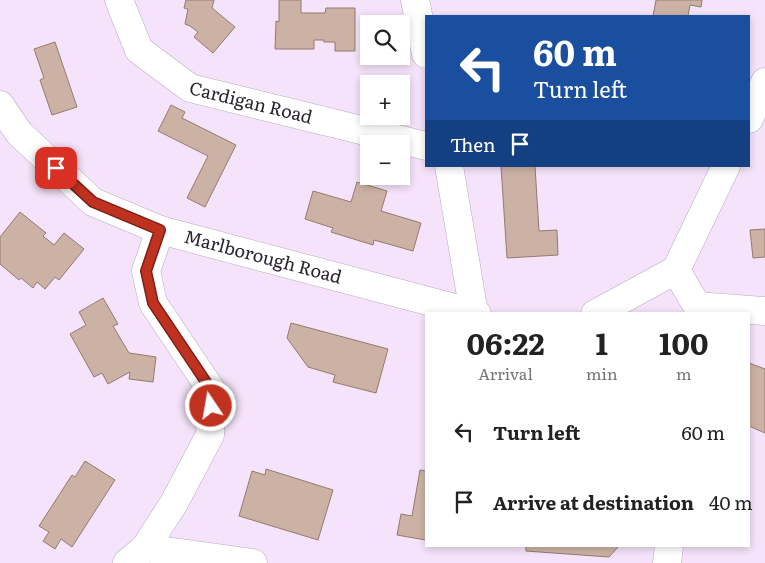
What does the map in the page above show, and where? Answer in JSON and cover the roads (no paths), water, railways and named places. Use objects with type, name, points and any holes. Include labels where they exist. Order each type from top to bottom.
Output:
[{"type":"street","name":"Cardigan Road","points":[[119,0],[139,50],[190,88],[425,146]]},
{"type":"street","points":[[415,0],[425,49]]},
{"type":"street","points":[[750,117],[765,82]]},
{"type":"street","name":"Marlborough Road","points":[[0,105],[20,133],[93,202],[160,230],[472,312]]},
{"type":"street","points":[[450,167],[476,312]]},
{"type":"street","points":[[598,312],[676,270],[726,167]]},
{"type":"street","points":[[136,555],[174,503],[210,435],[212,391],[153,303],[146,271],[160,230]]},
{"type":"street","points":[[676,270],[697,310],[765,311]]},
{"type":"street","points":[[667,563],[669,547]]},
{"type":"street","points":[[136,555],[253,563]]}]
